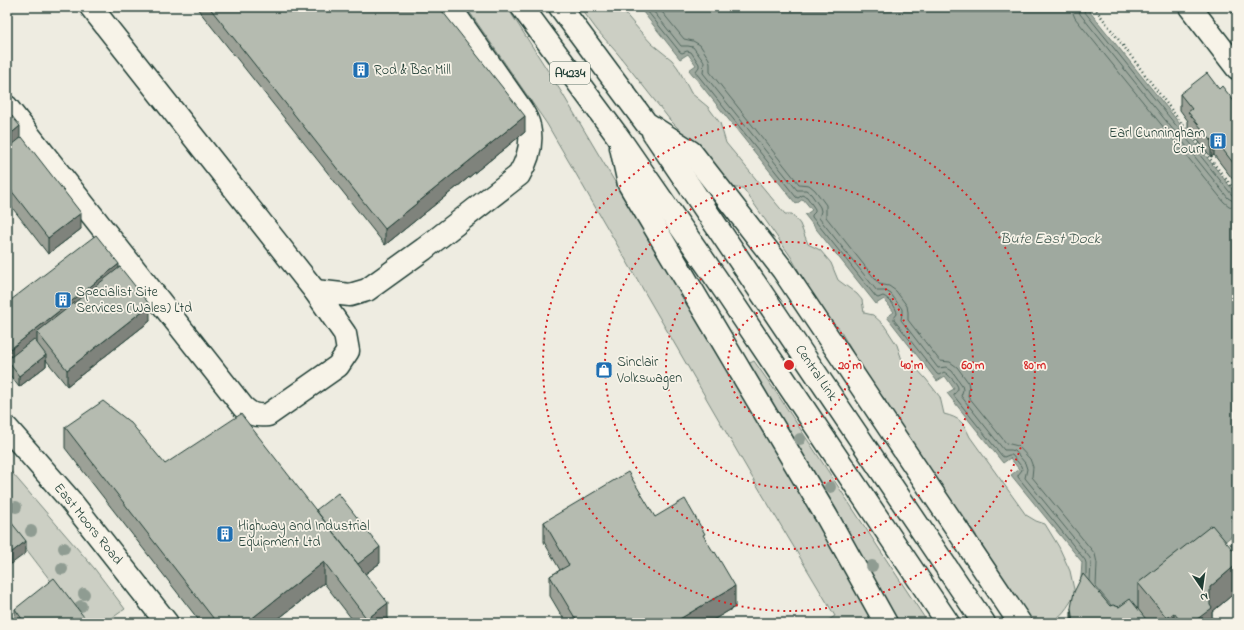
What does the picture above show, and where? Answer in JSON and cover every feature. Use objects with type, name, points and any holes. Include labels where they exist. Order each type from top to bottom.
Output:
[{"type":"main road","points":[[7,107],[250,414],[259,416],[268,415],[338,366],[348,351],[345,334],[315,291],[91,7]]},
{"type":"main road","points":[[315,291],[350,296],[367,290],[424,249],[520,175],[527,162],[531,143],[529,126],[521,109],[450,7]]},
{"type":"main road","name":"A4234","points":[[522,7],[619,138],[725,291],[948,623]]},
{"type":"main road","name":"A4234","points":[[560,7],[646,123]]},
{"type":"main road","points":[[1190,7],[1237,68]]},
{"type":"main road","points":[[646,123],[691,152],[783,270],[1020,623]]},
{"type":"main road","name":"Central Link","points":[[646,123],[984,622]]},
{"type":"main road","points":[[619,138],[629,184],[827,516],[886,623]]},
{"type":"main road","name":"East Moors Road","points":[[7,428],[70,500],[167,623]]},
{"type":"path","points":[[1094,7],[1173,112],[1237,193]]},
{"type":"path","points":[[1226,548],[1237,539]]},
{"type":"shaded area","points":[[466,7],[507,7],[562,93],[868,607],[876,623],[824,623],[835,616],[752,477],[547,124]]},
{"type":"shaded area","points":[[580,7],[622,7],[623,11],[652,44],[672,60],[678,68],[691,93],[708,107],[720,123],[726,143],[785,214],[792,214],[800,224],[808,244],[820,250],[831,263],[838,280],[857,294],[862,300],[864,313],[873,315],[884,325],[897,345],[902,360],[913,365],[940,397],[944,414],[954,417],[963,424],[970,437],[1026,515],[1045,524],[1059,547],[1070,571],[1075,594],[1060,616],[1051,622],[1033,623],[1025,616],[983,555],[976,535],[964,517],[954,511],[891,420],[885,399],[856,370],[852,351],[838,327],[827,321],[818,310],[814,297],[791,257],[743,188],[735,188],[670,120]]},
{"type":"shaded area","points":[[754,361],[928,623],[895,623],[746,365]]},
{"type":"shaded area","points":[[7,467],[94,568],[125,609],[105,623],[83,623],[7,524]]},
{"type":"water","name":"Bute East Dock","points":[[639,7],[1086,7],[1237,195],[1237,532],[1120,623],[1080,592],[1082,562],[1011,475],[1019,469],[1010,458],[1003,463],[947,393],[954,389],[945,376],[937,381],[887,317],[894,312],[884,299],[876,304],[805,215],[812,210],[803,199],[796,204],[689,70],[696,65],[688,54],[680,59]]},
{"type":"building","name":"Rod & Bar Mill","points":[[209,7],[439,7],[525,116],[385,229]]},
{"type":"building","name":"Earl Cunningham Court","points":[[1207,73],[1219,89],[1222,86],[1237,105],[1237,168],[1214,138],[1211,140],[1188,112],[1192,109],[1180,94]]},
{"type":"building","points":[[7,110],[20,126],[7,137]]},
{"type":"building","points":[[22,137],[81,213],[48,238],[7,185],[7,149]]},
{"type":"building","name":"Specialist Site Services (Wales) Ltd","points":[[96,235],[119,264],[8,351],[7,303]]},
{"type":"building","points":[[120,267],[150,305],[67,370],[37,332]]},
{"type":"building","points":[[34,339],[46,355],[19,376],[7,360]]},
{"type":"building","name":"Highway and Industrial Equipment Ltd","points":[[103,401],[131,423],[165,464],[241,414],[388,603],[367,619],[324,562],[246,623],[217,623],[65,427]]},
{"type":"building","points":[[628,472],[655,517],[685,499],[705,534],[703,535],[735,586],[673,623],[578,623],[550,576],[569,565],[544,522]]},
{"type":"building","points":[[338,493],[380,547],[358,564],[316,510]]},
{"type":"building","points":[[7,517],[26,541],[7,556]]},
{"type":"building","points":[[1237,517],[1237,526],[1232,520]]},
{"type":"building","points":[[1212,525],[1237,555],[1237,564],[1210,587],[1210,605],[1212,608],[1192,623],[1182,623],[1174,613],[1167,618],[1138,583]]},
{"type":"building","points":[[1083,574],[1110,606],[1113,605],[1119,607],[1130,599],[1149,623],[1073,623],[1071,608],[1074,592]]},
{"type":"building","points":[[54,578],[84,617],[76,623],[25,623],[15,609]]},
{"type":"place","name":"Rod & Bar Mill","points":[[361,70]]},
{"type":"place","name":"Earl Cunningham Court","points":[[1218,141]]},
{"type":"place","name":"Specialist Site Services (Wales) Ltd","points":[[63,300]]},
{"type":"place","name":"Sinclair Volkswagen","points":[[604,370]]},
{"type":"place","name":"Highway and Industrial Equipment Ltd","points":[[225,534]]}]
